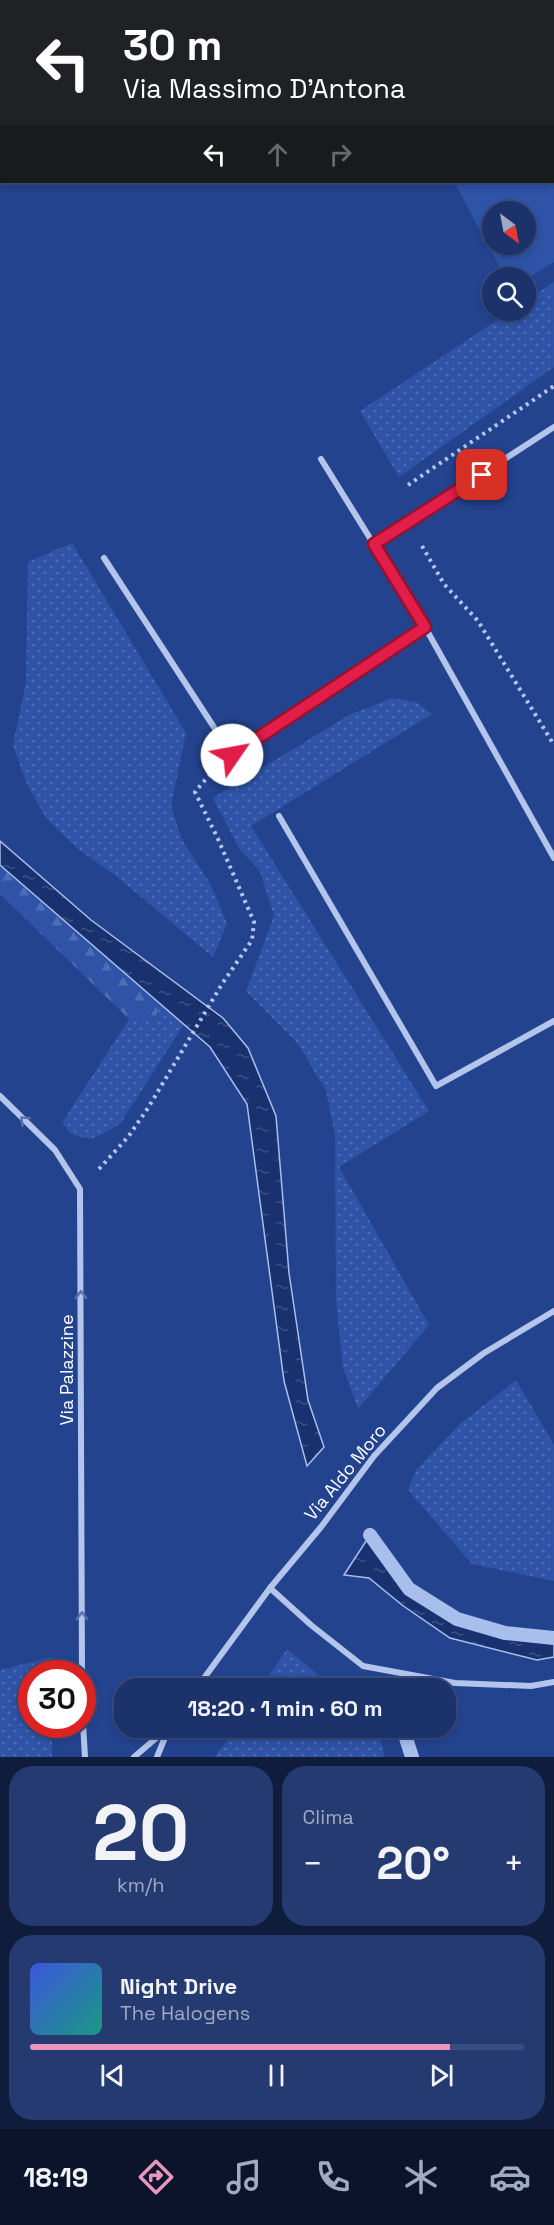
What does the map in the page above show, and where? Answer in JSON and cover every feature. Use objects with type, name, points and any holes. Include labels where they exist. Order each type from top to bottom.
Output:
[{"type":"street","points":[[374,544],[554,428]]},
{"type":"street","points":[[321,459],[425,627],[554,858]]},
{"type":"street","points":[[104,558],[232,755],[425,627]]},
{"type":"street","points":[[279,816],[436,1086],[554,1021]]},
{"type":"street","points":[[0,1096],[55,1150],[80,1189]]},
{"type":"street","name":"Via Palazzine","points":[[80,1189],[82,1660]]},
{"type":"street","name":"Via Aldo Moro","points":[[204,1678],[270,1588],[321,1527],[374,1456],[437,1388],[484,1353],[554,1311]]},
{"type":"street","points":[[270,1588],[363,1666],[456,1683],[531,1686],[554,1682]]},
{"type":"street","points":[[84,1738],[85,1757]]},
{"type":"street","points":[[134,1757],[156,1738]]},
{"type":"street","points":[[157,1757],[164,1738]]},
{"type":"path","points":[[444,584],[478,621],[554,745]]},
{"type":"path","points":[[80,1189],[128,1137],[148,1108],[222,984],[252,940],[254,922],[195,792],[211,773],[232,755]]},
{"type":"green space","points":[[455,183],[554,183],[554,262],[536,273],[536,267],[500,267],[493,255],[536,255],[536,201],[482,201],[482,234]]},
{"type":"green space","points":[[554,282],[554,367],[399,477],[360,411],[496,321],[536,321],[536,294]]},
{"type":"green space","points":[[72,543],[186,733],[171,806],[182,840],[211,885],[227,924],[213,957],[116,876],[78,849],[45,817],[26,782],[13,745],[26,682],[28,562]]},
{"type":"green space","points":[[392,698],[416,702],[432,714],[251,826],[429,1111],[339,1167],[429,1325],[358,1409],[343,1367],[336,1300],[335,1136],[326,1091],[298,1044],[246,991],[274,916],[260,871],[240,850],[213,798],[349,715]]},
{"type":"green space","points":[[0,865],[159,1002],[156,1019],[129,1019],[0,894]]},
{"type":"green space","points":[[159,1002],[184,1024],[121,1123],[90,1139],[71,1134],[62,1123],[129,1019],[156,1019]]},
{"type":"green space","points":[[516,1380],[554,1445],[554,1581],[472,1564],[408,1490],[416,1470],[460,1424]]},
{"type":"green space","points":[[287,1649],[322,1678],[267,1678]]},
{"type":"green space","points":[[18,1666],[18,1738],[52,1738],[52,1757],[0,1757],[0,1670]]},
{"type":"green space","points":[[228,1738],[381,1738],[384,1757],[215,1757]]},
{"type":"water","points":[[0,841],[91,920],[223,1018],[248,1048],[276,1116],[289,1273],[308,1400],[324,1447],[307,1466],[284,1381],[247,1104],[210,1047],[0,865]]},
{"type":"water","points":[[370,1535],[409,1589],[457,1619],[505,1633],[554,1638],[554,1657],[537,1660],[450,1638],[402,1605],[369,1578],[344,1575]]},
{"type":"waterway","points":[[370,1535],[409,1589],[457,1619],[505,1633],[554,1638]]},
{"type":"waterway","points":[[406,1738],[412,1757]]},
{"type":"route","points":[[232,755],[425,627],[374,544],[482,475]]}]
